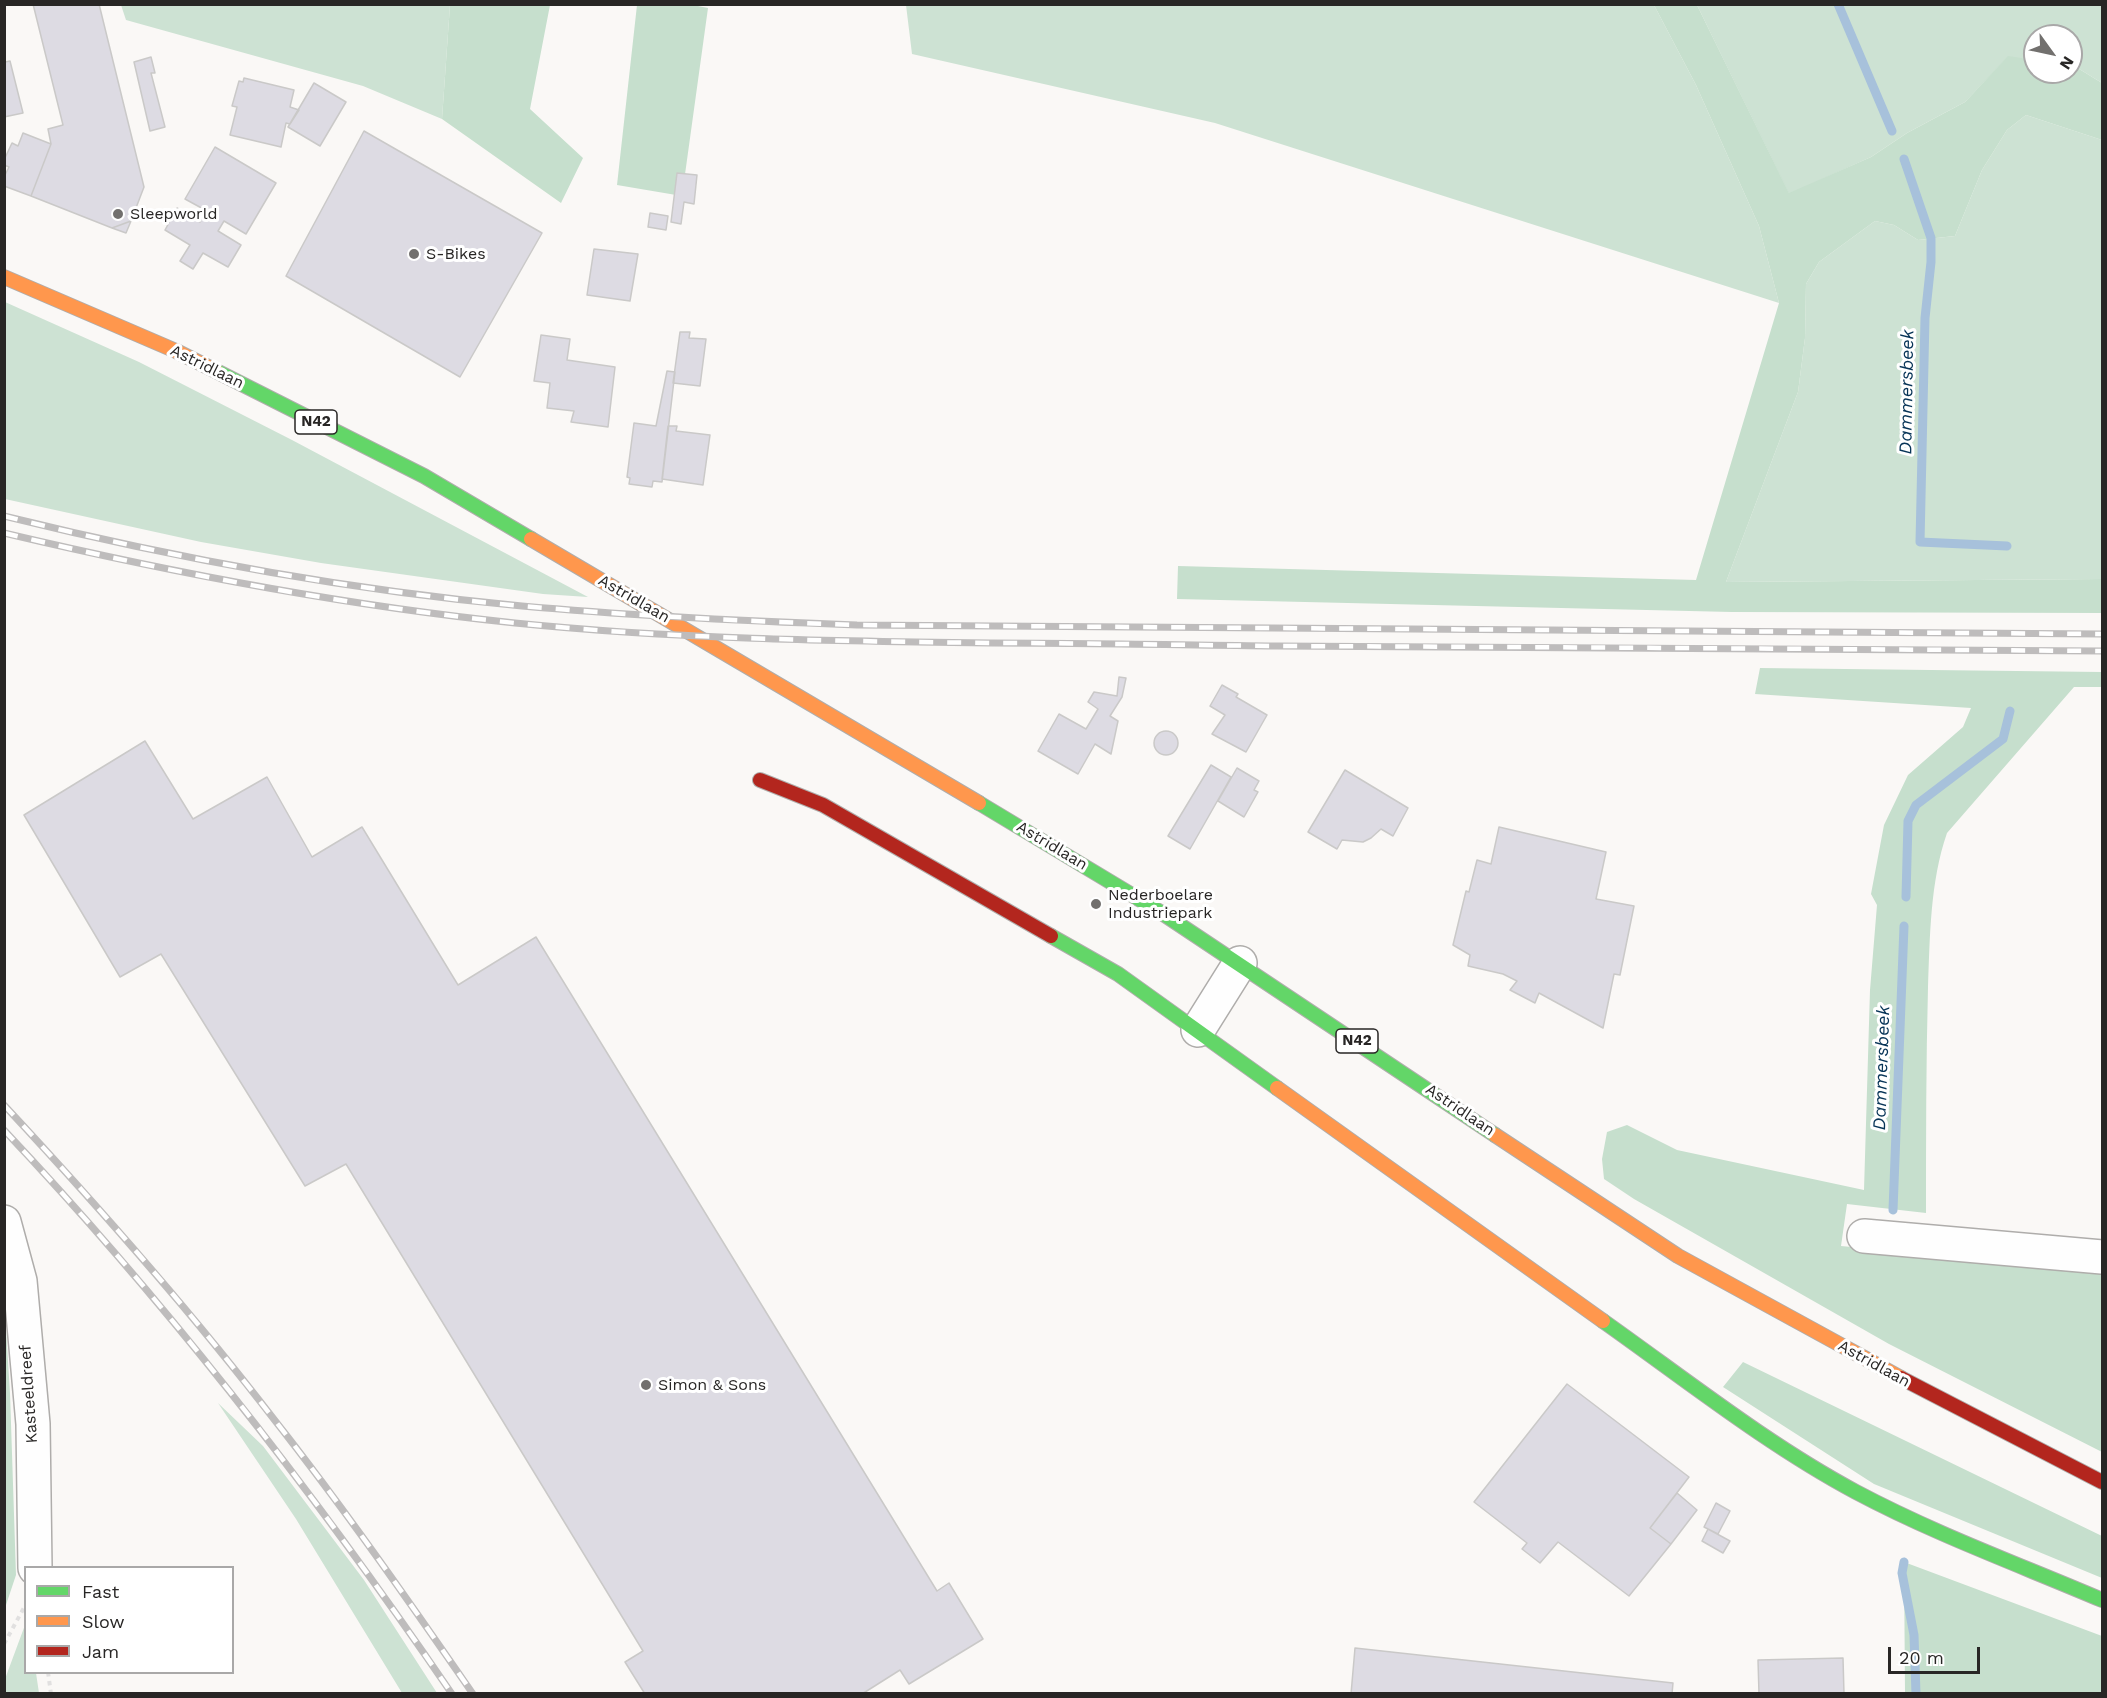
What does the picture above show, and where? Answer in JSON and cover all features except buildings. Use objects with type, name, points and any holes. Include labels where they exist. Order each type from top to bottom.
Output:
[{"type":"main road","name":"Astridlaan","points":[[4,277],[176,351],[424,476],[906,759],[1162,913],[1678,1256],[1946,1403],[2103,1482]]},
{"type":"main road","points":[[760,780],[823,805],[1118,974],[1787,1451],[1856,1492],[1947,1535],[2103,1600]]},
{"type":"street","points":[[1198,1030],[1240,963]]},
{"type":"street","name":"Kasteeldreef","points":[[4,1222],[20,1281],[32,1413],[35,1566]]},
{"type":"street","points":[[1864,1236],[2103,1257]]},
{"type":"path","points":[[4,1644],[24,1609]]},
{"type":"path","points":[[48,1674],[51,1694]]},
{"type":"green space","points":[[121,5],[450,5],[442,119],[363,86],[126,20]]},
{"type":"green space","points":[[450,5],[550,5],[530,109],[583,158],[561,203],[442,119]]},
{"type":"green space","points":[[637,5],[693,5],[708,8],[682,196],[617,185]]},
{"type":"green space","points":[[906,5],[1654,5],[1696,85],[1759,226],[1779,303],[1215,123],[912,54]]},
{"type":"green space","points":[[1654,5],[1697,5],[1789,193],[1871,157],[1907,133],[1965,102],[2008,56],[2023,58],[2023,84],[2083,84],[2083,71],[2102,83],[2102,140],[2026,115],[2007,130],[1982,170],[1955,236],[1918,240],[1894,225],[1875,221],[1819,262],[1806,284],[1805,338],[1798,392],[1726,582],[2102,579],[2102,613],[1732,612],[1177,599],[1178,566],[1696,580],[1779,303],[1759,226],[1696,85]]},
{"type":"green space","points":[[1697,5],[2102,5],[2102,83],[2083,71],[2083,24],[2023,24],[2023,59],[2008,57],[1965,102],[1907,133],[1871,157],[1789,194]]},
{"type":"green space","points":[[2026,115],[2102,140],[2102,579],[1726,582],[1798,392],[1805,338],[1806,284],[1819,262],[1875,221],[1894,225],[1918,240],[1955,236],[1982,170],[2007,130]]},
{"type":"green space","points":[[5,302],[139,362],[292,440],[588,597],[543,594],[321,563],[201,542],[5,499]]},
{"type":"green space","points":[[1760,668],[2102,672],[2102,687],[2074,687],[1947,833],[1937,871],[1930,929],[1926,1213],[1847,1204],[1841,1246],[2102,1271],[2102,1452],[1889,1344],[1634,1199],[1604,1179],[1602,1159],[1607,1132],[1627,1125],[1677,1150],[1864,1190],[1870,990],[1877,905],[1871,894],[1884,825],[1908,775],[1963,727],[1971,708],[1755,694]]},
{"type":"green space","points":[[5,1314],[16,1575],[5,1608]]},
{"type":"green space","points":[[1743,1362],[2102,1536],[2102,1578],[1874,1484],[1723,1387]]},
{"type":"green space","points":[[218,1403],[263,1446],[364,1580],[437,1693],[402,1693],[296,1519]]},
{"type":"green space","points":[[1904,1562],[2102,1636],[2102,1693],[1905,1693]]},
{"type":"green space","points":[[24,1628],[24,1674],[36,1674],[39,1693],[5,1693],[5,1679]]},
{"type":"waterway","name":"Dammersbeek","points":[[1838,4],[1892,131]]},
{"type":"waterway","name":"Dammersbeek","points":[[1904,159],[1931,238],[1925,318],[1920,542],[2007,546]]},
{"type":"waterway","name":"Dammersbeek","points":[[1906,897],[1908,821],[1916,805],[2003,739],[2010,711]]},
{"type":"waterway","name":"Dammersbeek","points":[[1893,1210],[1904,926]]},
{"type":"waterway","name":"Dammersbeek","points":[[1904,1562],[1902,1573],[1914,1635],[1916,1694]]},
{"type":"railway","points":[[4,516],[132,546],[326,582],[522,606],[690,618],[857,625],[2102,634]]},
{"type":"railway","points":[[4,533],[194,574],[322,597],[450,616],[634,633],[812,640],[991,643],[2102,651]]},
{"type":"railway","points":[[4,1105],[142,1258],[241,1377],[350,1520],[473,1694]]},
{"type":"railway","points":[[4,1130],[124,1264],[239,1403],[348,1547],[452,1694]]},
{"type":"traffic: fast","points":[[216,371],[424,476],[531,539]]},
{"type":"traffic: fast","points":[[979,803],[1162,913],[1495,1135]]},
{"type":"traffic: fast","points":[[1051,936],[1118,974],[1277,1088]]},
{"type":"traffic: fast","points":[[1603,1321],[1759,1433],[1823,1474],[1886,1507],[1947,1535],[2102,1600]]},
{"type":"traffic: slow","points":[[4,277],[176,351],[216,371]]},
{"type":"traffic: slow","points":[[531,539],[979,803]]},
{"type":"traffic: slow","points":[[1277,1088],[1603,1321]]},
{"type":"traffic: slow","points":[[1495,1135],[1678,1256],[1901,1378]]},
{"type":"traffic: jam","points":[[760,780],[823,805],[1051,936]]},
{"type":"traffic: jam","points":[[1901,1378],[2102,1482]]},
{"type":"place","name":"Sleepworld","points":[[118,214]]},
{"type":"place","name":"S-Bikes","points":[[414,254]]},
{"type":"place","name":"Nederboelare Industriepark","points":[[1096,904]]},
{"type":"place","name":"Simon & Sons","points":[[646,1385]]}]
